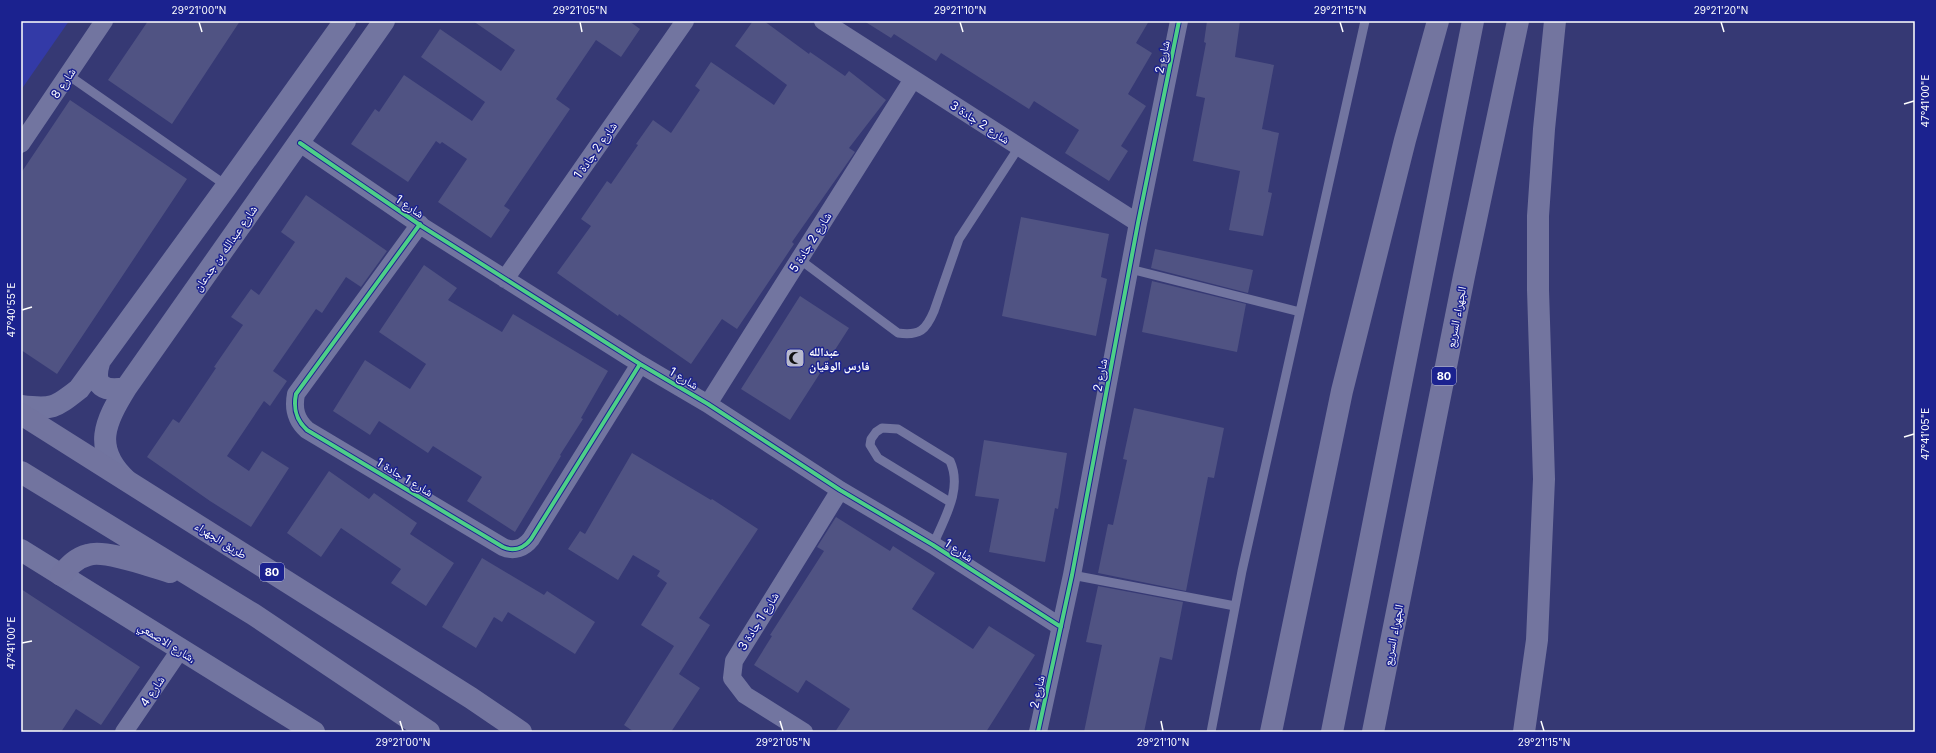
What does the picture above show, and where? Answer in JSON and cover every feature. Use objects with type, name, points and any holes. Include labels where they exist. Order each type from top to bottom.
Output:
[{"type":"highway","points":[[1271,732],[1342,391],[1405,140],[1438,21]]},
{"type":"highway","points":[[1332,732],[1473,21]]},
{"type":"highway","name":"الجهراء السريع","points":[[1373,732],[1464,276],[1518,21]]},
{"type":"highway","points":[[1524,732],[1531,693],[1537,640],[1544,479],[1538,290],[1538,216],[1544,129],[1555,21]]},
{"type":"highway","name":"طريق الجهراء","points":[[21,414],[465,694],[522,732]]},
{"type":"highway","points":[[21,472],[253,614],[429,732]]},
{"type":"highway","points":[[62,575],[70,564],[90,554],[112,555],[198,581]]},
{"type":"highway","points":[[1531,693],[1532,732]]},
{"type":"street","name":"شارع 8","points":[[21,144],[104,21]]},
{"type":"street","points":[[21,406],[44,409],[61,403],[79,389],[228,186],[345,21]]},
{"type":"street","name":"شارع عبدالله بن جدعان","points":[[129,482],[115,470],[107,452],[104,438],[113,409],[126,388],[300,143],[384,21]]},
{"type":"street","name":"شارع 2 جادة 1","points":[[505,278],[685,21]]},
{"type":"street","name":"شارع 2 جادة 3","points":[[823,21],[1138,223]]},
{"type":"street","name":"شارع 2","points":[[1038,732],[1072,575],[1138,223],[1179,21]]},
{"type":"street","name":"شارع 2 جادة 5","points":[[708,404],[912,79]]},
{"type":"street","name":"شارع 1","points":[[300,143],[420,224],[640,364],[708,404],[840,490],[933,545],[1060,627]]},
{"type":"street","name":"شارع 1 جادة 1","points":[[420,224],[296,394],[294,411],[297,418],[307,430],[503,547],[508,549],[518,548],[523,546],[531,539],[640,364]]},
{"type":"street","points":[[99,362],[96,373],[97,380],[100,384],[113,390],[126,388]]},
{"type":"street","name":"شارع 1 جادة 3","points":[[804,732],[745,696],[732,678],[734,661],[840,490]]},
{"type":"street","name":"شارع الاصمعي،","points":[[21,550],[314,732]]},
{"type":"street","name":"شارع 4","points":[[124,732],[180,650]]},
{"type":"lane","points":[[1211,732],[1235,606],[1365,21]]},
{"type":"lane","points":[[68,75],[228,186]]},
{"type":"lane","points":[[800,259],[898,332],[911,335],[921,332],[929,322],[934,311],[959,239],[1019,147]]},
{"type":"lane","points":[[1130,269],[1300,312]]},
{"type":"lane","points":[[933,545],[950,502],[955,487],[956,478],[950,461],[898,429],[882,428],[876,432],[871,439],[870,445],[878,458],[950,502]]},
{"type":"lane","points":[[1072,575],[1235,606]]},
{"type":"shaded area","points":[[21,21],[69,21],[21,90]]},
{"type":"building","points":[[148,21],[240,21],[172,124],[108,80]]},
{"type":"building","points":[[473,21],[629,21],[640,29],[621,57],[596,40],[556,99],[570,109],[504,206],[510,210],[491,238],[438,202],[467,159],[442,142],[440,144],[436,141],[408,182],[351,144],[375,109],[379,112],[404,75],[472,121],[485,102],[421,57],[440,29],[501,71],[515,50]]},
{"type":"building","points":[[753,21],[764,21],[809,54],[810,52],[845,76],[849,71],[886,100],[849,148],[855,152],[792,242],[794,244],[737,329],[722,319],[691,364],[619,314],[618,316],[557,273],[591,226],[581,219],[607,181],[611,184],[653,120],[671,133],[700,90],[695,86],[711,62],[774,105],[787,85],[735,46]]},
{"type":"building","points":[[864,21],[1149,21],[1136,43],[1152,53],[1128,94],[1146,106],[1121,146],[1128,151],[1109,181],[1065,153],[1079,130],[1034,101],[1029,109],[941,53],[936,61],[894,34],[891,38]]},
{"type":"building","points":[[1207,21],[1240,21],[1235,57],[1274,65],[1262,129],[1279,133],[1268,192],[1272,193],[1263,236],[1229,230],[1240,171],[1193,161],[1205,98],[1196,96],[1206,43],[1204,42]]},
{"type":"building","points":[[70,100],[187,179],[57,374],[21,350],[21,173]]},
{"type":"building","points":[[306,195],[387,251],[361,287],[346,277],[322,313],[316,309],[273,371],[287,381],[270,406],[264,401],[227,456],[249,471],[262,451],[289,468],[251,527],[210,501],[147,457],[173,419],[179,423],[216,368],[214,367],[243,325],[231,317],[251,289],[259,295],[295,242],[281,232]]},
{"type":"building","points":[[1021,217],[1109,234],[1101,277],[1107,279],[1096,336],[1002,316]]},
{"type":"building","points":[[1155,249],[1253,270],[1248,293],[1151,268]]},
{"type":"building","points":[[424,265],[457,288],[448,300],[502,332],[513,314],[608,371],[581,418],[583,419],[515,532],[467,501],[482,477],[433,446],[428,453],[379,421],[370,435],[333,411],[365,360],[410,389],[426,364],[379,332]]},
{"type":"building","points":[[1152,281],[1246,304],[1237,352],[1142,332]]},
{"type":"building","name":"عبدالله فارس الوقيان","points":[[800,296],[849,328],[790,420],[741,389]]},
{"type":"building","points":[[1134,408],[1224,428],[1214,478],[1208,477],[1186,591],[1098,573],[1108,524],[1113,525],[1127,460],[1123,459]]},
{"type":"building","points":[[984,440],[1067,453],[1058,509],[1055,508],[1045,562],[989,552],[999,499],[975,496]]},
{"type":"building","points":[[632,453],[711,500],[712,499],[758,529],[699,618],[710,625],[679,674],[700,688],[671,732],[634,732],[624,725],[674,646],[641,625],[667,583],[657,576],[660,571],[633,555],[618,580],[568,549],[580,531],[585,534]]},
{"type":"building","points":[[329,471],[369,499],[374,493],[417,523],[410,534],[454,563],[426,606],[391,583],[401,569],[341,528],[321,557],[287,533]]},
{"type":"building","points":[[836,517],[890,551],[893,546],[935,573],[912,609],[973,649],[989,626],[1035,655],[986,732],[835,732],[850,709],[806,680],[798,693],[754,665],[772,636],[770,635],[824,551],[817,547]]},
{"type":"building","points":[[482,558],[544,595],[547,591],[595,622],[575,654],[508,612],[502,622],[494,617],[476,648],[442,627]]},
{"type":"building","points":[[1098,586],[1183,602],[1172,660],[1160,657],[1144,732],[1084,732],[1102,645],[1086,642]]},
{"type":"building","points":[[21,589],[140,667],[101,725],[76,709],[61,732],[21,732]]},
{"type":"cycle path","points":[[1038,732],[1072,575],[1138,223],[1179,21]]},
{"type":"cycle path","points":[[300,143],[423,227],[640,364],[708,404],[840,490],[933,545],[1061,627]]},
{"type":"cycle path","points":[[420,224],[296,394],[296,414],[300,422],[307,430],[503,547],[515,549],[522,547],[531,539],[640,364]]},
{"type":"place","name":"عبدالله فارس الوقيان","points":[[795,358]]}]
